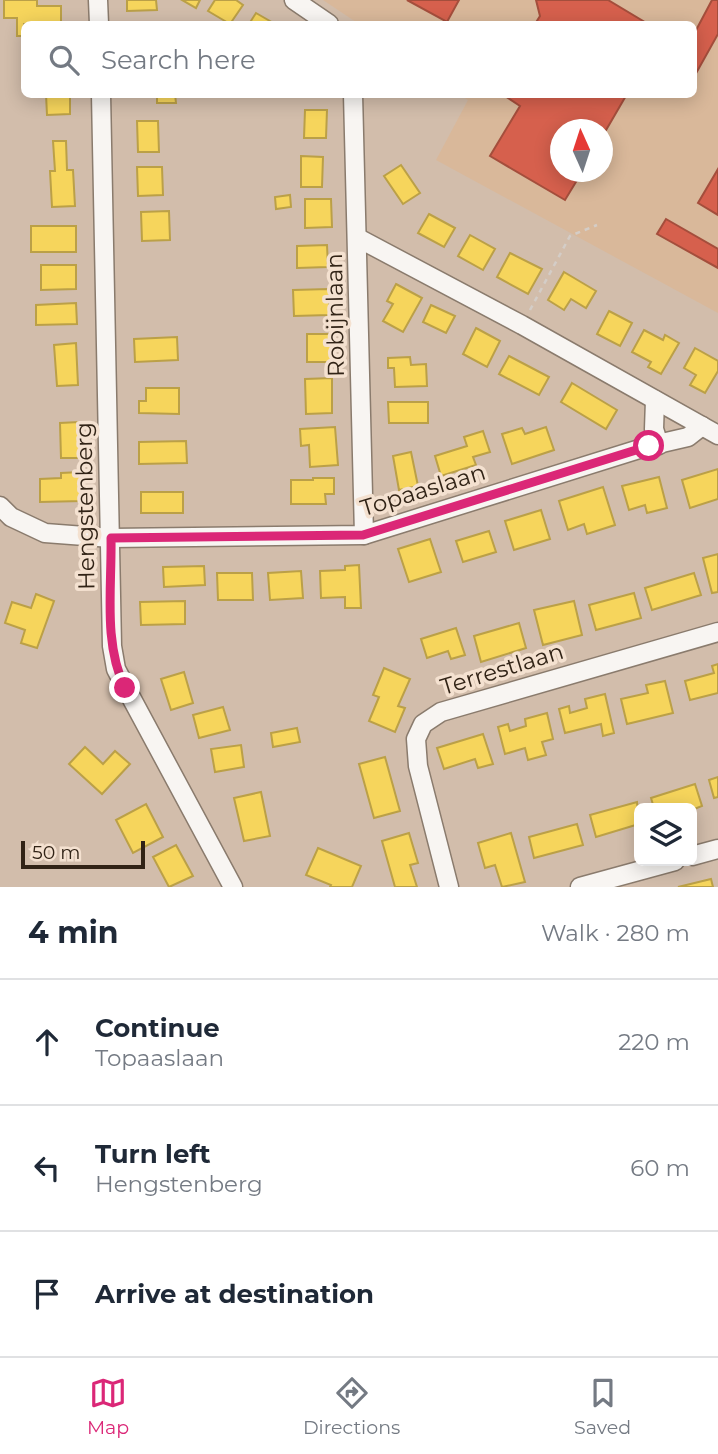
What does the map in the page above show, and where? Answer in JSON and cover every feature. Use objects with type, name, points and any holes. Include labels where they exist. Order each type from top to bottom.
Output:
[{"type":"street","points":[[98,0],[99,21]]},
{"type":"street","points":[[294,0],[325,21]]},
{"type":"street","name":"Hengstenberg","points":[[101,98],[112,646],[116,669],[233,887]]},
{"type":"street","name":"Robijnlaan","points":[[353,98],[363,535]]},
{"type":"street","points":[[358,238],[522,325],[718,435]]},
{"type":"street","points":[[655,400],[654,429],[659,445]]},
{"type":"street","name":"Topaaslaan","points":[[0,506],[11,517],[45,533],[111,538],[363,535],[688,438],[702,426]]},
{"type":"street","name":"Terrestlaan","points":[[449,887],[418,766],[416,739],[423,724],[441,712],[718,632]]},
{"type":"street","points":[[697,855],[718,849]]},
{"type":"street","points":[[580,887],[658,866]]},
{"type":"path","points":[[522,325],[570,236],[597,225]]},
{"type":"shaded area","points":[[323,0],[718,0],[718,313],[436,160],[468,100],[465,98],[697,98],[697,21],[354,21]]},
{"type":"building: Homes","points":[[4,0],[37,0],[37,6],[61,6],[61,21],[21,21],[21,36],[17,36],[17,18],[4,18]]},
{"type":"building: Homes","points":[[127,0],[156,0],[157,10],[127,11]]},
{"type":"building: Homes","points":[[182,0],[200,0],[196,8]]},
{"type":"building: Homes","points":[[215,0],[236,0],[243,5],[232,21],[225,21],[208,11]]},
{"type":"building: Homes","points":[[256,13],[270,21],[251,21]]},
{"type":"building: Homes","points":[[46,98],[70,98],[70,114],[47,115]]},
{"type":"building: Homes","points":[[157,98],[175,98],[176,103],[157,103]]},
{"type":"building: Homes","points":[[305,110],[327,110],[326,138],[304,138]]},
{"type":"building: Homes","points":[[137,121],[158,121],[159,152],[138,152]]},
{"type":"building: Homes","points":[[53,141],[66,141],[67,170],[73,170],[75,206],[52,207],[50,171],[55,171]]},
{"type":"building: Homes","points":[[301,156],[323,157],[322,187],[301,187]]},
{"type":"building: Homes","points":[[401,165],[420,193],[403,204],[384,176]]},
{"type":"building: Homes","points":[[137,167],[162,167],[163,195],[138,196]]},
{"type":"building: Homes","points":[[290,195],[291,207],[276,209],[275,197]]},
{"type":"building: Homes","points":[[305,199],[331,199],[332,227],[305,228]]},
{"type":"building: Homes","points":[[169,211],[170,240],[142,241],[141,212]]},
{"type":"building: Homes","points":[[429,214],[455,228],[444,247],[418,233]]},
{"type":"building: Homes","points":[[31,226],[76,226],[76,252],[31,252]]},
{"type":"building: Homes","points":[[470,235],[495,249],[483,270],[458,256]]},
{"type":"building: Homes","points":[[327,245],[328,267],[297,268],[297,246]]},
{"type":"building: Homes","points":[[510,253],[542,269],[528,294],[497,277]]},
{"type":"building: Homes","points":[[41,265],[76,265],[76,289],[41,290]]},
{"type":"building: Homes","points":[[564,272],[596,291],[586,308],[571,299],[564,310],[548,300]]},
{"type":"building: Homes","points":[[396,284],[422,298],[403,332],[383,321],[393,304],[387,301]]},
{"type":"building: Homes","points":[[329,289],[329,315],[294,316],[293,290]]},
{"type":"building: Homes","points":[[76,303],[77,324],[36,325],[36,305]]},
{"type":"building: Homes","points":[[431,305],[455,316],[446,333],[423,322]]},
{"type":"building: Homes","points":[[609,311],[632,323],[620,346],[597,334]]},
{"type":"building: Homes","points":[[476,328],[500,341],[487,367],[463,354]]},
{"type":"building: Homes","points":[[644,330],[663,340],[665,335],[679,343],[661,374],[648,367],[651,362],[632,352]]},
{"type":"building: Homes","points":[[307,334],[332,334],[332,362],[307,362]]},
{"type":"building: Homes","points":[[177,337],[178,360],[135,362],[134,339]]},
{"type":"building: Homes","points":[[76,343],[78,385],[57,386],[54,345]]},
{"type":"building: Homes","points":[[695,348],[718,361],[718,371],[705,393],[690,385],[696,375],[684,368]]},
{"type":"building: Homes","points":[[509,356],[549,377],[539,395],[499,374]]},
{"type":"building: Homes","points":[[410,357],[411,365],[426,364],[427,386],[395,387],[394,368],[388,368],[388,358]]},
{"type":"building: Homes","points":[[332,378],[332,413],[306,414],[305,379]]},
{"type":"building: Homes","points":[[572,383],[617,410],[606,429],[561,402]]},
{"type":"building: Homes","points":[[146,388],[179,388],[179,414],[139,413],[139,401],[146,401]]},
{"type":"building: Homes","points":[[388,402],[428,402],[428,423],[389,423]]},
{"type":"building: Homes","points":[[79,422],[80,458],[61,458],[60,423]]},
{"type":"building: Homes","points":[[335,427],[338,465],[310,467],[309,445],[301,446],[300,429]]},
{"type":"building: Homes","points":[[546,427],[554,450],[512,464],[502,434],[522,428],[525,434]]},
{"type":"building: Homes","points":[[483,431],[490,452],[473,457],[476,465],[441,476],[435,456],[467,446],[464,437]]},
{"type":"building: Homes","points":[[186,441],[187,463],[139,464],[139,442]]},
{"type":"building: Homes","points":[[411,452],[418,486],[399,490],[393,456]]},
{"type":"building: Homes","points":[[718,469],[718,499],[690,508],[682,480]]},
{"type":"building: Homes","points":[[81,472],[82,501],[40,502],[40,479],[61,478],[61,473]]},
{"type":"building: Homes","points":[[659,477],[667,508],[647,513],[645,505],[629,510],[622,486]]},
{"type":"building: Homes","points":[[334,478],[334,494],[325,494],[326,504],[291,504],[291,480]]},
{"type":"building: Homes","points":[[603,487],[615,525],[587,534],[584,524],[568,530],[559,501]]},
{"type":"building: Homes","points":[[141,492],[183,492],[183,513],[141,513]]},
{"type":"building: Homes","points":[[541,510],[550,539],[514,550],[505,521]]},
{"type":"building: Homes","points":[[489,531],[496,552],[463,562],[456,541]]},
{"type":"building: Homes","points":[[430,539],[441,572],[409,582],[398,549]]},
{"type":"building: Homes","points":[[718,554],[718,592],[712,593],[703,558]]},
{"type":"building: Homes","points":[[359,565],[361,608],[345,608],[345,597],[321,598],[320,571],[345,570],[345,566]]},
{"type":"building: Homes","points":[[204,566],[205,585],[164,587],[163,567]]},
{"type":"building: Homes","points":[[301,571],[303,598],[270,600],[268,573]]},
{"type":"building: Homes","points":[[217,573],[252,573],[253,600],[218,600]]},
{"type":"building: Homes","points":[[694,573],[701,595],[652,610],[645,588]]},
{"type":"building: Homes","points":[[634,593],[641,618],[596,630],[589,605]]},
{"type":"building: Homes","points":[[36,594],[54,601],[37,648],[21,643],[25,630],[5,623],[12,602],[31,608]]},
{"type":"building: Homes","points":[[185,601],[185,624],[141,625],[140,602]]},
{"type":"building: Homes","points":[[574,601],[582,635],[543,645],[534,610]]},
{"type":"building: Homes","points":[[519,623],[526,648],[481,662],[474,636]]},
{"type":"building: Homes","points":[[456,628],[465,655],[451,659],[448,651],[427,658],[421,639]]},
{"type":"building: Homes","points":[[718,664],[718,693],[690,700],[685,681],[714,673],[712,666]]},
{"type":"building: Homes","points":[[384,668],[410,679],[398,706],[405,708],[395,732],[369,721],[379,697],[373,695]]},
{"type":"building: Homes","points":[[184,672],[193,703],[171,710],[161,679]]},
{"type":"building: Homes","points":[[665,681],[673,713],[627,724],[621,699],[648,693],[646,685]]},
{"type":"building: Homes","points":[[605,694],[614,733],[603,736],[601,724],[565,733],[559,709],[569,706],[570,713],[587,708],[585,699]]},
{"type":"building: Homes","points":[[223,707],[230,730],[199,738],[193,715]]},
{"type":"building: Homes","points":[[547,713],[553,739],[542,742],[546,755],[528,760],[525,748],[505,754],[498,727],[508,724],[510,731],[526,726],[525,719]]},
{"type":"building: Homes","points":[[297,728],[300,742],[273,747],[271,733]]},
{"type":"building: Homes","points":[[483,734],[493,764],[478,768],[475,759],[444,769],[437,748]]},
{"type":"building: Homes","points":[[241,745],[244,767],[215,772],[211,749]]},
{"type":"building: Homes","points":[[85,747],[103,764],[115,751],[130,764],[102,794],[69,764]]},
{"type":"building: Homes","points":[[385,757],[400,811],[374,818],[359,764]]},
{"type":"building: Homes","points":[[718,777],[718,797],[714,798],[709,780]]},
{"type":"building: Homes","points":[[695,784],[702,806],[697,808],[697,803],[652,803],[651,798]]},
{"type":"building: Homes","points":[[261,792],[270,836],[244,841],[234,798]]},
{"type":"building: Homes","points":[[637,802],[634,803],[634,826],[596,837],[590,815]]},
{"type":"building: Homes","points":[[146,804],[163,837],[133,853],[116,820]]},
{"type":"building: Homes","points":[[577,824],[583,845],[534,858],[529,837]]},
{"type":"building: Homes","points":[[409,833],[418,863],[410,865],[417,887],[395,887],[382,841]]},
{"type":"building: Homes","points":[[511,833],[525,882],[502,887],[495,865],[485,868],[478,843]]},
{"type":"building: Homes","points":[[176,845],[193,876],[169,887],[153,857]]},
{"type":"building: Homes","points":[[318,848],[361,866],[352,887],[330,887],[331,885],[306,875]]},
{"type":"building: Homes","points":[[711,879],[713,887],[678,887]]},
{"type":"building: Shops","points":[[407,0],[459,0],[445,21]]},
{"type":"building: Shops","points":[[536,0],[608,0],[643,21],[537,21],[540,16]]},
{"type":"building: Shops","points":[[712,0],[718,0],[718,34],[697,72],[697,28]]},
{"type":"building: Shops","points":[[508,98],[625,98],[612,119],[550,119],[550,182],[576,182],[565,200],[490,156],[520,106]]},
{"type":"building: Shops","points":[[718,169],[718,215],[698,203]]},
{"type":"building: Shops","points":[[666,219],[718,249],[718,268],[657,234]]},
{"type":"route","points":[[125,688],[116,669],[112,646],[111,538],[363,535],[649,446]]}]
